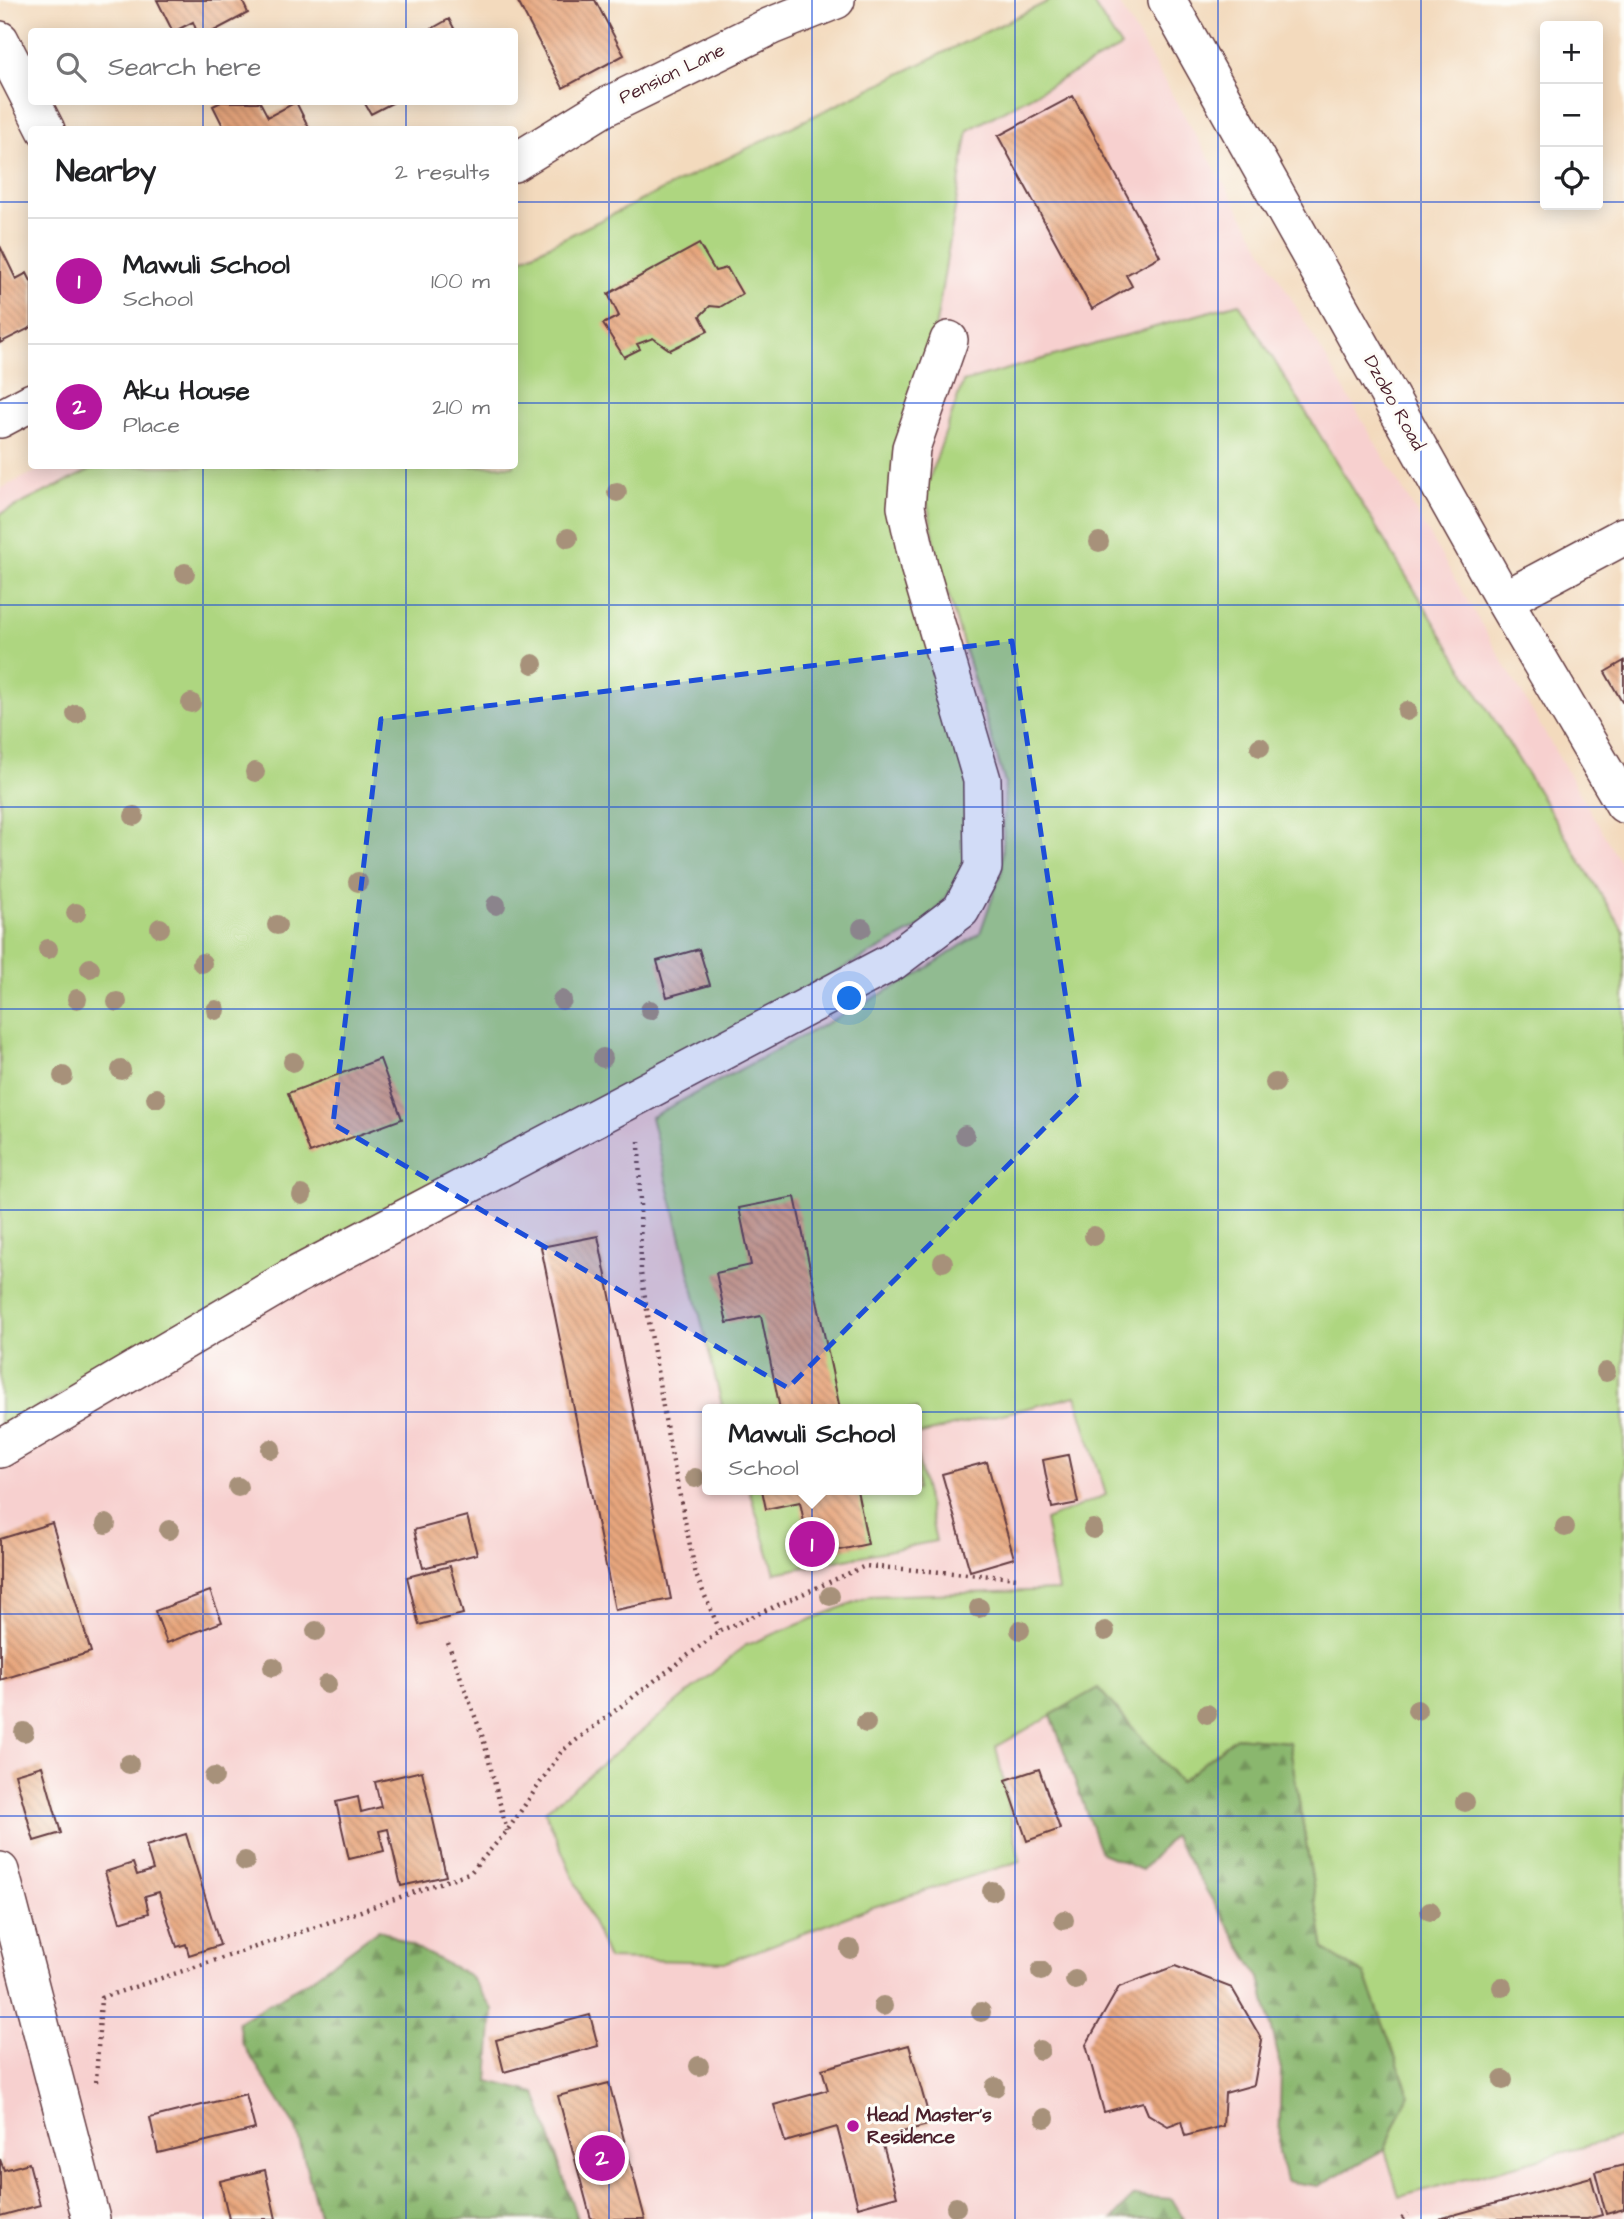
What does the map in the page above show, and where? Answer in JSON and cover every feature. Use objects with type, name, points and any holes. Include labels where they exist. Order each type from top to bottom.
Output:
[{"type":"street","name":"Pension Lane","points":[[518,161],[765,13],[836,0]]},
{"type":"street","name":"Dzobo Road","points":[[1177,4],[1504,600],[1624,804]]},
{"type":"street","points":[[0,40],[28,95]]},
{"type":"street","points":[[33,105],[44,126]]},
{"type":"street","points":[[0,1449],[291,1278],[892,962],[961,910],[984,868],[982,780],[919,566],[906,508],[911,448],[949,340]]},
{"type":"street","points":[[0,419],[28,404]]},
{"type":"street","points":[[1504,600],[1624,536]]},
{"type":"street","points":[[0,1871],[91,2219]]},
{"type":"path","points":[[638,1095],[641,1273],[668,1437],[696,1576],[720,1631]]},
{"type":"path","points":[[95,2095],[101,1998],[471,1872],[507,1831],[562,1751],[720,1631],[866,1566],[1018,1578]]},
{"type":"path","points":[[448,1643],[483,1738],[507,1831]]},
{"type":"path","points":[[1402,2219],[1407,2214]]},
{"type":"highlighted area","points":[[1012,641],[1080,1092],[788,1388],[333,1124],[381,719]]},
{"type":"shaded area","points":[[1099,0],[1117,0],[1624,869],[1624,2219],[0,2219],[0,489],[41,469],[518,469],[518,258]]},
{"type":"green space","points":[[1051,0],[1091,0],[1121,47],[968,130],[933,342],[893,481],[972,782],[970,847],[955,886],[925,924],[0,1428],[0,514],[92,469],[518,469],[518,261]]},
{"type":"green space","points":[[1239,303],[1624,932],[1624,2136],[1399,2197],[1385,2149],[1409,2094],[1365,1975],[1324,1950],[1289,1742],[1236,1737],[1180,1782],[1098,1688],[996,1747],[1020,1861],[870,1908],[727,1962],[608,1959],[545,1811],[746,1645],[870,1596],[1058,1590],[1045,1520],[1106,1495],[1076,1396],[922,1434],[922,1404],[722,1404],[651,1117],[917,975],[980,933],[1002,870],[1005,783],[939,564],[925,491],[963,382]]},
{"type":"green space","points":[[922,1478],[936,1541],[775,1573],[751,1495],[922,1495]]},
{"type":"green space","points":[[1098,1688],[1180,1782],[1236,1737],[1289,1742],[1324,1950],[1365,1975],[1409,2094],[1385,2149],[1318,2186],[1286,2181],[1279,2152],[1281,2068],[1260,1978],[1173,1836],[1142,1870],[1101,1853],[1051,1715]]},
{"type":"green space","points":[[379,1929],[469,1975],[493,2010],[488,2081],[536,2093],[577,2219],[320,2219],[296,2128],[242,2043],[238,2022],[311,1979]]},
{"type":"green space","points":[[1133,2196],[1172,2199],[1184,2219],[1113,2219]]},
{"type":"building","points":[[157,0],[242,0],[248,13],[220,28],[195,28],[193,22],[181,28],[171,28]]},
{"type":"building","points":[[517,0],[595,0],[624,55],[563,88]]},
{"type":"building","points":[[449,19],[454,28],[433,28]]},
{"type":"building","points":[[1073,96],[1160,256],[1126,275],[1132,286],[1092,309],[998,136]]},
{"type":"building","points":[[262,105],[268,117],[290,105],[298,105],[308,126],[223,126],[213,106]]},
{"type":"building","points":[[366,105],[388,105],[371,114]]},
{"type":"building","points":[[699,244],[715,271],[727,268],[742,294],[720,307],[710,306],[700,316],[708,331],[670,350],[653,338],[637,344],[640,349],[624,357],[603,324],[619,316],[608,294]]},
{"type":"building","points":[[0,246],[16,279],[27,273],[28,275],[28,329],[0,343]]},
{"type":"building","points":[[1624,661],[1624,701],[1622,702],[1605,672]]},
{"type":"building","points":[[699,949],[710,985],[667,997],[657,961]]},
{"type":"building","points":[[380,1059],[402,1119],[310,1153],[288,1093]]},
{"type":"building","points":[[795,1197],[839,1404],[779,1404],[761,1316],[727,1323],[716,1273],[751,1265],[739,1208]]},
{"type":"building","points":[[598,1236],[671,1599],[615,1610],[541,1247]]},
{"type":"building","points":[[1068,1455],[1078,1503],[1052,1508],[1043,1460]]},
{"type":"building","points":[[987,1462],[1014,1558],[970,1571],[942,1474]]},
{"type":"building","points":[[763,1495],[858,1495],[868,1544],[811,1556],[800,1502],[766,1509]]},
{"type":"building","points":[[467,1516],[477,1554],[423,1568],[414,1530]]},
{"type":"building","points":[[52,1523],[91,1652],[0,1680],[0,1539]]},
{"type":"building","points":[[450,1566],[463,1614],[419,1625],[407,1577]]},
{"type":"building","points":[[210,1591],[222,1622],[167,1643],[155,1611]]},
{"type":"building","points":[[42,1766],[61,1833],[34,1841],[15,1774]]},
{"type":"building","points":[[1039,1769],[1060,1829],[1027,1841],[1006,1780]]},
{"type":"building","points":[[422,1771],[446,1876],[401,1886],[388,1829],[379,1831],[384,1851],[349,1859],[336,1802],[358,1797],[361,1812],[381,1807],[375,1782]]},
{"type":"building","points":[[186,1834],[220,1945],[189,1955],[186,1944],[177,1947],[159,1892],[145,1896],[149,1913],[120,1922],[105,1872],[133,1863],[137,1875],[153,1870],[146,1846]]},
{"type":"building","points":[[1175,1966],[1232,1988],[1262,2040],[1254,2085],[1225,2093],[1223,2126],[1185,2136],[1181,2121],[1168,2126],[1148,2114],[1143,2102],[1104,2112],[1086,2045],[1119,1987]]},
{"type":"building","points":[[590,2015],[598,2046],[504,2072],[496,2040]]},
{"type":"building","name":"Head Master's Residence","points":[[909,2045],[931,2124],[881,2138],[897,2196],[858,2207],[837,2127],[785,2142],[774,2105],[828,2090],[822,2069]]},
{"type":"building","points":[[609,2083],[645,2219],[591,2219],[558,2096]]},
{"type":"building","points":[[246,2094],[255,2129],[158,2153],[150,2118]]},
{"type":"building","points":[[0,2159],[4,2170],[29,2163],[40,2205],[0,2216]]},
{"type":"building","points":[[1624,2165],[1624,2209],[1606,2214],[1595,2172]]},
{"type":"building","points":[[265,2170],[276,2219],[229,2219],[220,2181]]},
{"type":"building","points":[[1591,2177],[1602,2215],[1587,2219],[1439,2219]]},
{"type":"place","name":"Mawuli School","points":[[812,1544]]},
{"type":"place","name":"Head Master's Residence","points":[[853,2126]]},
{"type":"place","name":"Aku House","points":[[602,2158]]}]
